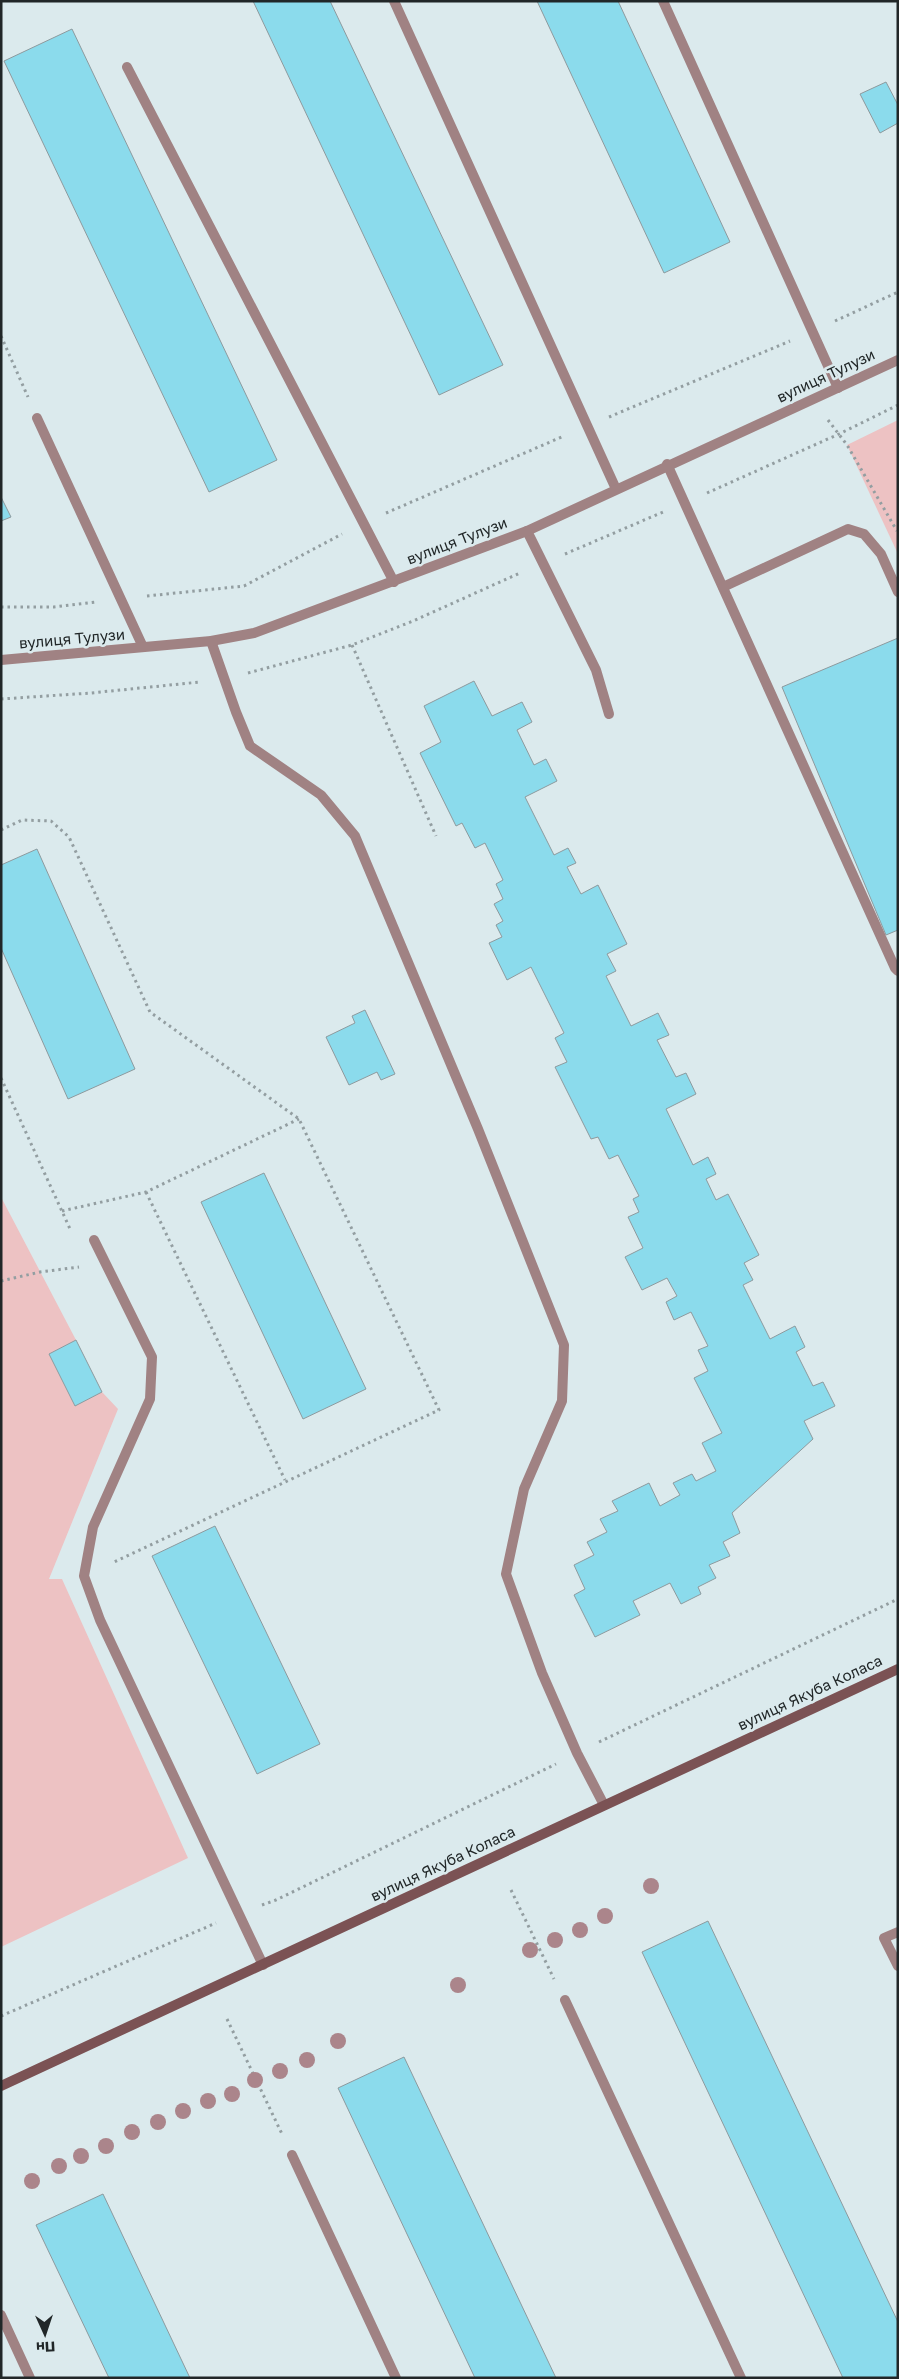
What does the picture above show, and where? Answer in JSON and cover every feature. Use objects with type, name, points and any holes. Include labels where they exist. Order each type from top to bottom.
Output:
[{"type":"street","points":[[394,1],[616,488]]},
{"type":"street","points":[[663,1],[838,388]]},
{"type":"street","points":[[127,67],[394,582]]},
{"type":"street","name":"вулиця Тулузи","points":[[1,660],[211,641],[254,634],[526,531],[667,464],[898,360]]},
{"type":"street","points":[[37,418],[143,647]]},
{"type":"street","points":[[667,464],[894,968],[898,971]]},
{"type":"street","points":[[723,587],[848,530],[864,534],[881,554],[898,592]]},
{"type":"street","points":[[526,531],[596,670],[609,714]]},
{"type":"street","points":[[211,641],[250,746],[321,795],[355,836],[478,1129],[564,1344],[562,1401],[524,1489],[506,1574],[542,1673],[577,1753],[604,1806]]},
{"type":"street","points":[[94,1240],[152,1357],[150,1399],[92,1527],[84,1576],[100,1620],[263,1965]]},
{"type":"street","name":"вулиця Якуба Коласа","points":[[1,2086],[898,1669]]},
{"type":"street","points":[[898,1932],[884,1938],[898,1966]]},
{"type":"street","points":[[564,2000],[741,2378]]},
{"type":"street","points":[[292,2155],[396,2378]]},
{"type":"street","points":[[1,2315],[30,2378]]},
{"type":"path","points":[[1,607],[54,608],[244,586],[363,523],[812,331],[898,292]]},
{"type":"path","points":[[1,336],[37,418]]},
{"type":"path","points":[[813,399],[847,445],[898,533]]},
{"type":"path","points":[[352,645],[436,836]]},
{"type":"path","points":[[1,830],[22,820],[51,821],[69,837],[150,1012],[300,1119],[439,1410],[285,1480],[84,1576]]},
{"type":"path","points":[[1,1078],[71,1232],[94,1240]]},
{"type":"path","points":[[62,1211],[146,1192],[300,1119]]},
{"type":"path","points":[[146,1192],[285,1480]]},
{"type":"path","points":[[1,1281],[46,1271],[106,1264]]},
{"type":"path","points":[[511,1890],[564,2000]]},
{"type":"path","points":[[1,2016],[238,1913],[276,1900]]},
{"type":"path","points":[[227,2018],[292,2155]]},
{"type":"shaded area","points":[[898,420],[898,554],[847,445]]},
{"type":"shaded area","points":[[1,1197],[76,1340],[49,1354],[75,1406],[102,1392],[118,1409],[49,1579],[62,1579],[188,1858],[1,1947]]},
{"type":"building","points":[[253,1],[330,1],[503,365],[439,395]]},
{"type":"building","points":[[537,1],[618,1],[730,242],[664,273]]},
{"type":"building","points":[[72,29],[277,460],[209,492],[4,61]]},
{"type":"building","points":[[886,82],[898,105],[898,123],[880,133],[860,94]]},
{"type":"building","points":[[1,497],[11,517],[1,521]]},
{"type":"building","points":[[898,638],[898,930],[886,935],[782,687]]},
{"type":"building","points":[[474,681],[492,716],[522,702],[532,722],[517,730],[534,765],[546,759],[557,781],[525,797],[554,855],[568,848],[576,863],[567,867],[581,894],[598,885],[627,944],[607,954],[616,971],[606,976],[631,1026],[658,1013],[669,1035],[657,1040],[676,1077],[686,1073],[696,1094],[666,1109],[693,1165],[708,1157],[716,1174],[706,1179],[716,1200],[728,1194],[759,1255],[744,1263],[753,1280],[743,1285],[770,1339],[795,1326],[805,1347],[796,1352],[813,1386],[823,1382],[835,1406],[804,1421],[813,1439],[732,1513],[740,1533],[723,1542],[730,1556],[709,1565],[716,1578],[698,1587],[701,1594],[681,1604],[670,1583],[633,1601],[640,1615],[595,1637],[574,1595],[585,1589],[574,1565],[594,1555],[587,1542],[607,1532],[600,1519],[618,1511],[612,1501],[649,1483],[660,1506],[680,1495],[673,1483],[692,1474],[696,1481],[716,1471],[702,1443],[722,1433],[694,1378],[708,1371],[698,1350],[708,1346],[691,1312],[674,1320],[666,1302],[677,1296],[667,1278],[642,1290],[625,1257],[643,1248],[628,1217],[639,1212],[633,1199],[639,1196],[618,1155],[609,1159],[598,1137],[591,1139],[555,1067],[567,1062],[555,1038],[564,1033],[531,967],[507,980],[489,943],[502,937],[496,925],[503,921],[494,904],[503,899],[496,884],[503,880],[485,843],[475,848],[462,823],[456,826],[420,753],[441,742],[424,706]]},
{"type":"building","points":[[37,849],[135,1069],[68,1099],[1,948],[1,865]]},
{"type":"building","points":[[365,1010],[395,1074],[381,1080],[377,1072],[349,1085],[326,1037],[355,1023],[352,1016]]},
{"type":"building","points":[[264,1173],[366,1389],[303,1419],[201,1202]]},
{"type":"building","points":[[76,1340],[102,1392],[75,1406],[49,1354]]},
{"type":"building","points":[[215,1526],[320,1744],[257,1774],[152,1556]]},
{"type":"building","points":[[708,1921],[898,2322],[898,2378],[843,2378],[642,1952]]},
{"type":"building","points":[[404,2057],[556,2378],[475,2378],[338,2088]]},
{"type":"building","points":[[103,2194],[190,2378],[109,2378],[36,2225]]}]
